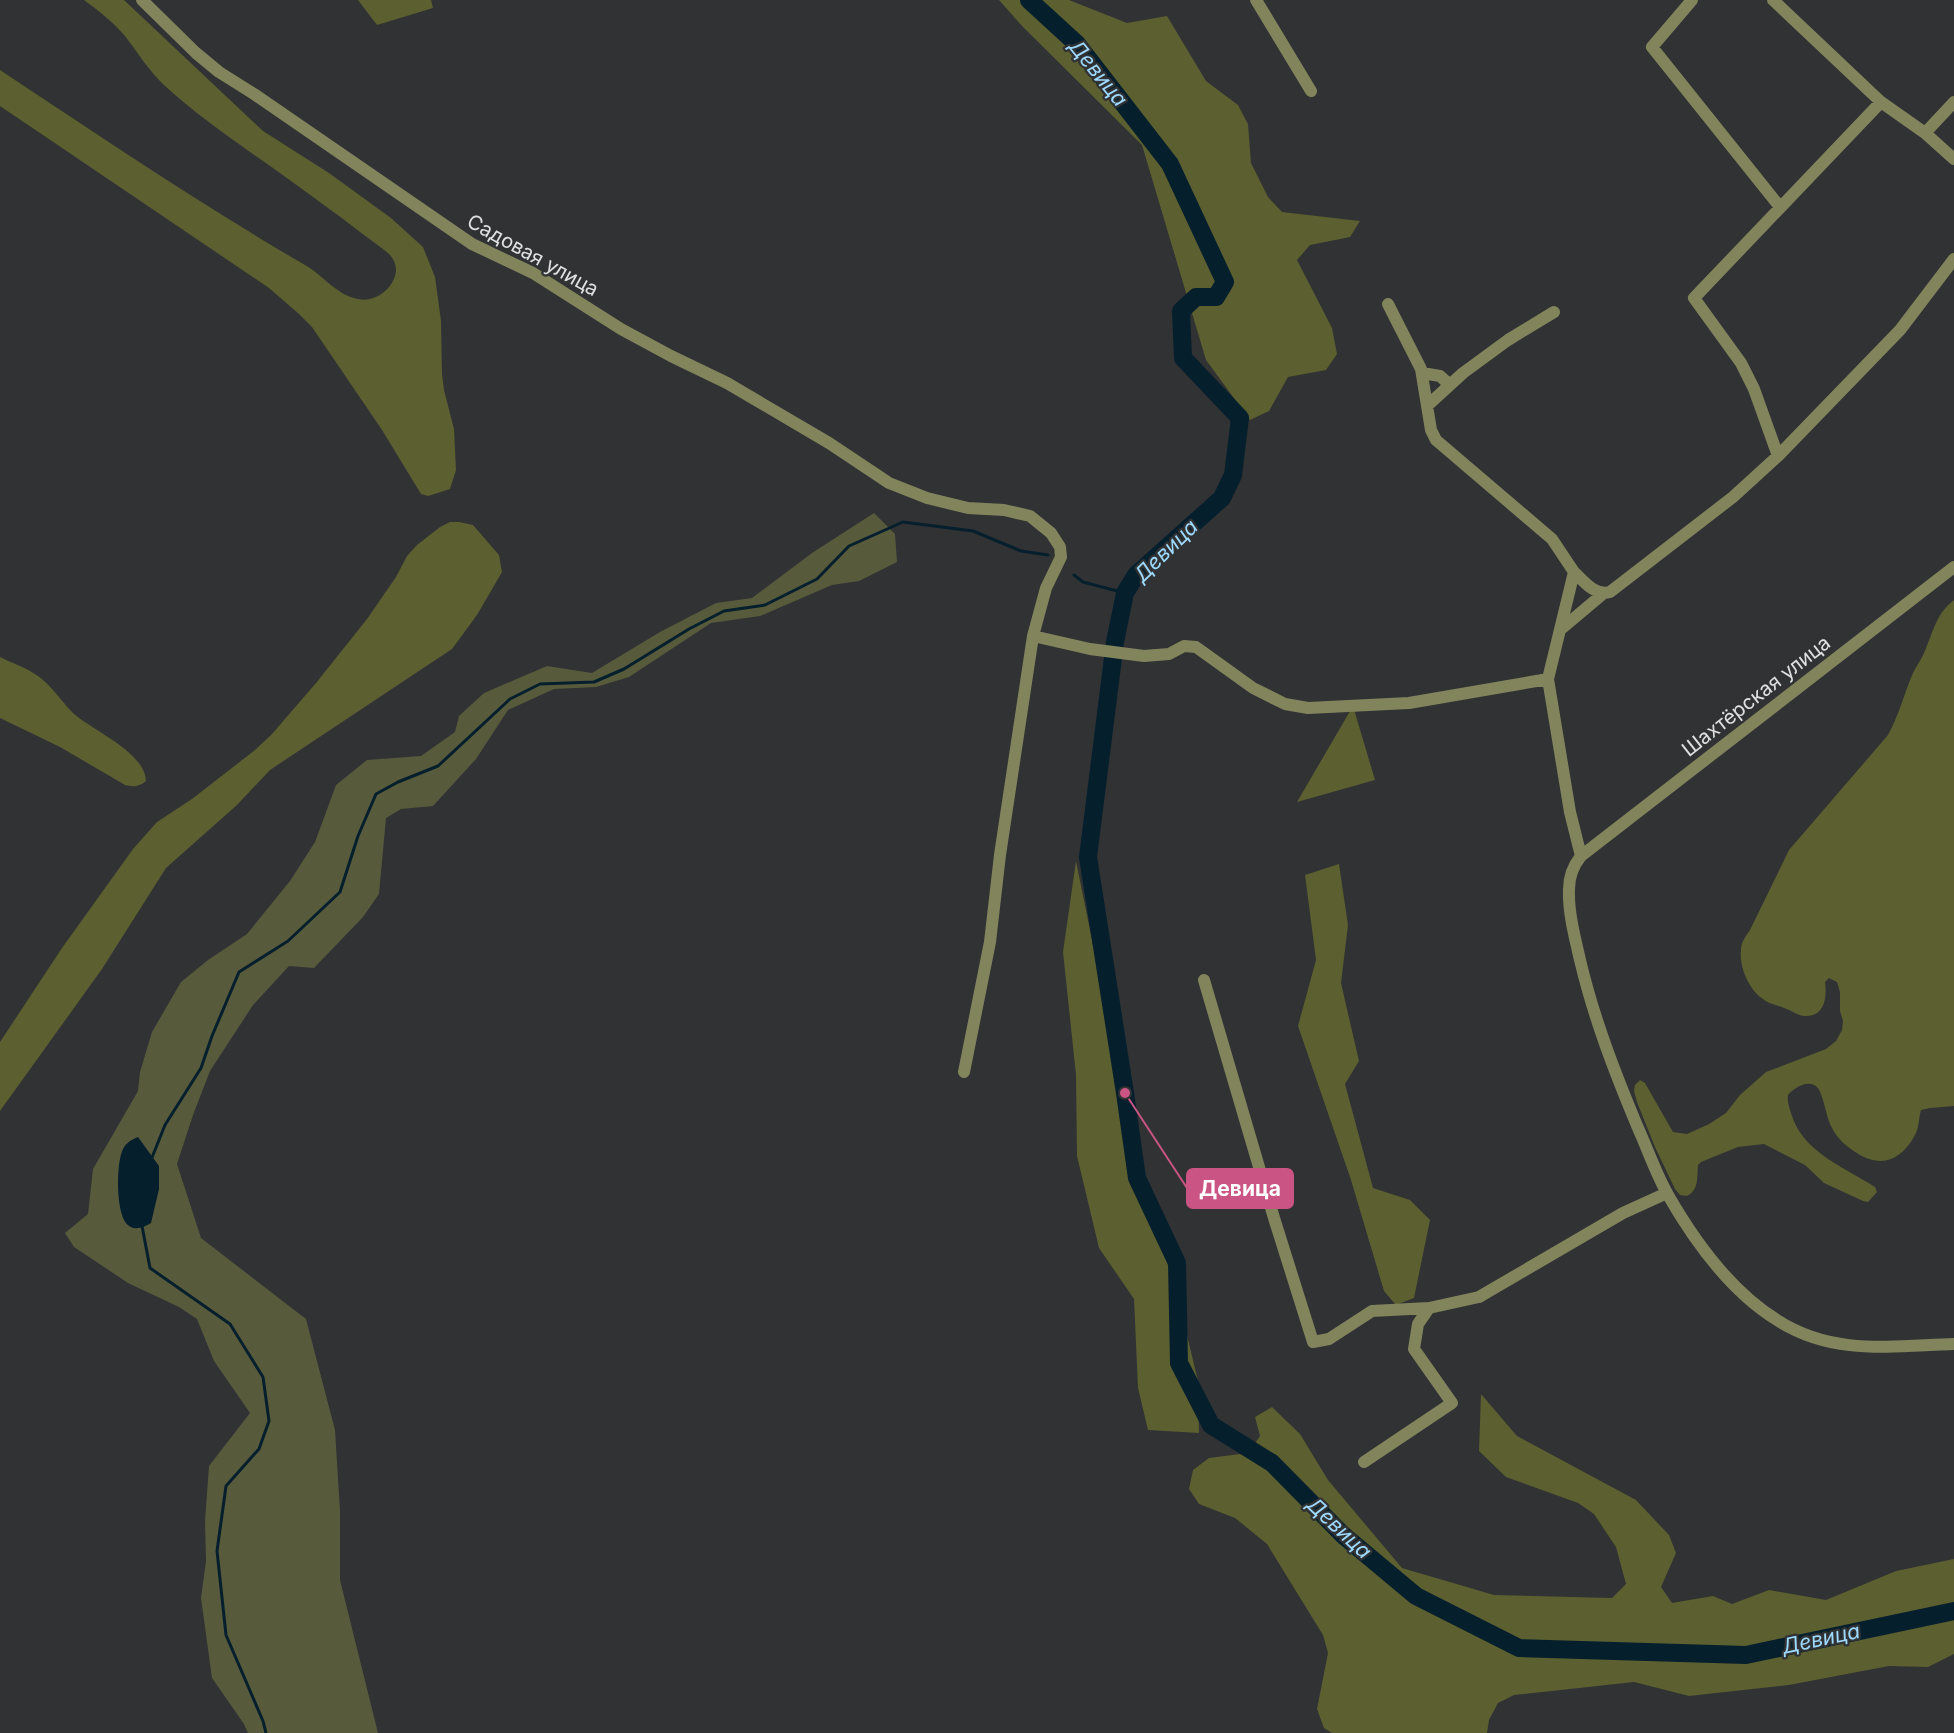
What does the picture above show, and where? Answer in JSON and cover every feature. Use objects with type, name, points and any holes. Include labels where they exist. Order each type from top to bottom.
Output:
[{"type":"street","name":"Садовая улица","points":[[142,0],[195,53],[219,72],[472,244],[533,273],[621,329],[727,383],[829,443],[889,483],[934,500],[968,508],[1018,512],[1030,516],[1051,533],[1060,547],[1061,557],[1046,588],[1033,636],[1000,855],[990,942],[964,1072]]},
{"type":"street","points":[[1256,0],[1311,92]]},
{"type":"street","points":[[1692,0],[1652,47],[1780,207]]},
{"type":"street","points":[[1773,0],[1881,102],[1925,134],[1954,159]]},
{"type":"street","points":[[1778,456],[1746,372],[1694,298],[1881,102]]},
{"type":"street","points":[[1925,134],[1954,102]]},
{"type":"street","points":[[1559,631],[1604,594],[1619,586],[1733,497],[1778,456],[1900,330],[1954,259]]},
{"type":"street","points":[[1388,304],[1422,374],[1431,430],[1436,440],[1552,539],[1574,572],[1591,588],[1604,594]]},
{"type":"street","points":[[1428,405],[1508,340],[1554,312]]},
{"type":"street","points":[[1422,374],[1440,376],[1450,385]]},
{"type":"street","name":"Шахтёрская улица","points":[[1581,856],[1954,567]]},
{"type":"street","points":[[1574,572],[1548,679],[1570,812],[1581,856],[1571,872],[1568,891],[1586,986],[1613,1069],[1667,1193],[1701,1245],[1733,1285],[1755,1305],[1796,1332],[1815,1340],[1856,1346],[1954,1344]]},
{"type":"street","points":[[1033,636],[1090,650],[1144,656],[1169,654],[1184,645],[1196,647],[1253,688],[1285,704],[1308,708],[1409,704],[1548,679]]},
{"type":"street","points":[[1204,980],[1274,1218],[1314,1342],[1329,1339],[1372,1311],[1429,1308],[1479,1297],[1623,1213],[1667,1193]]},
{"type":"street","points":[[1364,1462],[1452,1403],[1414,1349],[1418,1324],[1429,1308]]},
{"type":"green space","points":[[84,0],[124,0],[263,131],[329,173],[391,218],[423,247],[435,277],[441,321],[444,390],[454,429],[456,470],[450,489],[428,496],[421,494],[382,430],[312,327],[269,288],[0,106],[0,70],[189,194],[312,269],[336,289],[350,297],[371,299],[383,293],[392,283],[396,270],[389,254],[179,98],[153,74],[125,36]]},
{"type":"green space","points":[[358,0],[431,0],[433,8],[377,25]]},
{"type":"green space","points":[[999,0],[1069,0],[1127,23],[1167,16],[1206,81],[1238,105],[1248,124],[1251,163],[1268,197],[1282,212],[1360,221],[1350,237],[1310,245],[1297,260],[1332,328],[1337,354],[1326,370],[1288,377],[1269,411],[1250,420],[1206,360],[1142,145],[1023,27]]},
{"type":"green space","points":[[874,513],[895,534],[897,562],[859,581],[832,585],[760,616],[711,623],[629,677],[596,687],[554,689],[508,710],[476,759],[433,806],[401,809],[386,818],[379,894],[363,917],[314,968],[289,966],[253,1005],[210,1071],[177,1164],[201,1238],[306,1319],[335,1430],[340,1511],[340,1580],[378,1733],[248,1733],[212,1678],[201,1598],[206,1561],[205,1521],[209,1466],[250,1413],[214,1361],[197,1319],[179,1307],[128,1283],[74,1247],[65,1233],[88,1214],[93,1169],[138,1091],[140,1072],[152,1032],[181,982],[208,960],[247,934],[290,881],[315,842],[336,785],[367,760],[421,756],[455,732],[459,716],[484,693],[547,666],[592,673],[660,632],[716,603],[752,598],[812,553]]},
{"type":"green space","points":[[450,522],[473,525],[499,555],[502,572],[477,615],[452,649],[270,770],[237,805],[166,868],[102,969],[0,1111],[0,1042],[62,948],[133,849],[157,822],[192,799],[272,734],[367,619],[396,577],[407,556],[417,545]]},
{"type":"green space","points":[[1954,600],[1954,1106],[1921,1110],[1916,1133],[1906,1149],[1886,1161],[1878,1161],[1860,1155],[1843,1142],[1831,1126],[1817,1087],[1810,1084],[1801,1085],[1788,1095],[1796,1127],[1814,1148],[1875,1187],[1877,1192],[1868,1202],[1824,1183],[1805,1165],[1764,1144],[1738,1147],[1701,1162],[1698,1165],[1697,1183],[1694,1190],[1687,1196],[1680,1195],[1655,1147],[1637,1102],[1635,1085],[1640,1080],[1645,1083],[1673,1132],[1687,1134],[1726,1113],[1740,1095],[1766,1072],[1826,1049],[1836,1041],[1842,1030],[1843,1021],[1837,982],[1829,978],[1825,982],[1826,994],[1821,1010],[1812,1015],[1797,1014],[1768,1002],[1753,990],[1743,971],[1742,944],[1789,850],[1888,735],[1937,622]]},
{"type":"green space","points":[[0,657],[38,676],[73,713],[128,751],[143,770],[146,781],[136,786],[125,785],[60,747],[0,718]]},
{"type":"green space","points":[[1353,706],[1375,780],[1297,802]]},
{"type":"green space","points":[[1076,861],[1147,1211],[1173,1277],[1198,1381],[1199,1433],[1148,1430],[1138,1388],[1134,1299],[1099,1248],[1077,1156],[1076,1075],[1063,952]]},
{"type":"green space","points":[[1339,864],[1348,925],[1341,983],[1359,1061],[1345,1084],[1373,1188],[1410,1200],[1430,1220],[1414,1298],[1396,1305],[1384,1291],[1351,1180],[1298,1026],[1316,960],[1305,875]]},
{"type":"green space","points":[[1481,1394],[1517,1436],[1636,1500],[1669,1535],[1676,1553],[1661,1587],[1672,1603],[1713,1596],[1732,1604],[1769,1590],[1826,1600],[1896,1571],[1954,1559],[1954,1654],[1928,1667],[1889,1666],[1789,1685],[1689,1696],[1634,1682],[1514,1695],[1498,1703],[1489,1720],[1487,1733],[1332,1733],[1324,1728],[1317,1709],[1328,1653],[1323,1635],[1267,1544],[1235,1518],[1199,1504],[1189,1489],[1193,1470],[1209,1458],[1248,1453],[1260,1436],[1255,1417],[1272,1407],[1300,1434],[1328,1480],[1402,1568],[1494,1595],[1612,1598],[1626,1584],[1616,1547],[1594,1514],[1578,1503],[1506,1477],[1479,1451]]},
{"type":"water","points":[[138,1137],[159,1166],[159,1189],[151,1223],[137,1228],[129,1226],[124,1221],[119,1201],[118,1177],[123,1149]]},
{"type":"waterway","name":"Девица","points":[[1029,0],[1077,44],[1170,164],[1225,282],[1216,297],[1196,297],[1181,311],[1183,358],[1240,418],[1233,475],[1222,498],[1136,575],[1125,593],[1115,642],[1088,857],[1137,1178],[1177,1263],[1179,1363],[1211,1425],[1272,1463],[1343,1535],[1416,1596],[1519,1648],[1746,1655],[1954,1611]]},
{"type":"waterway","points":[[151,1160],[165,1125],[201,1068],[239,972],[288,941],[340,892],[358,836],[376,794],[398,782],[438,766],[510,699],[540,684],[594,682],[624,669],[689,629],[724,611],[765,605],[817,579],[849,546],[903,522],[973,531],[1021,551],[1048,555]]},
{"type":"waterway","points":[[1074,575],[1083,582],[1125,593]]},
{"type":"waterway","points":[[142,1226],[150,1268],[230,1324],[263,1377],[269,1421],[259,1449],[226,1486],[217,1551],[226,1635],[266,1733]]},
{"type":"place","name":"Девица","points":[[1125,1093]]}]
